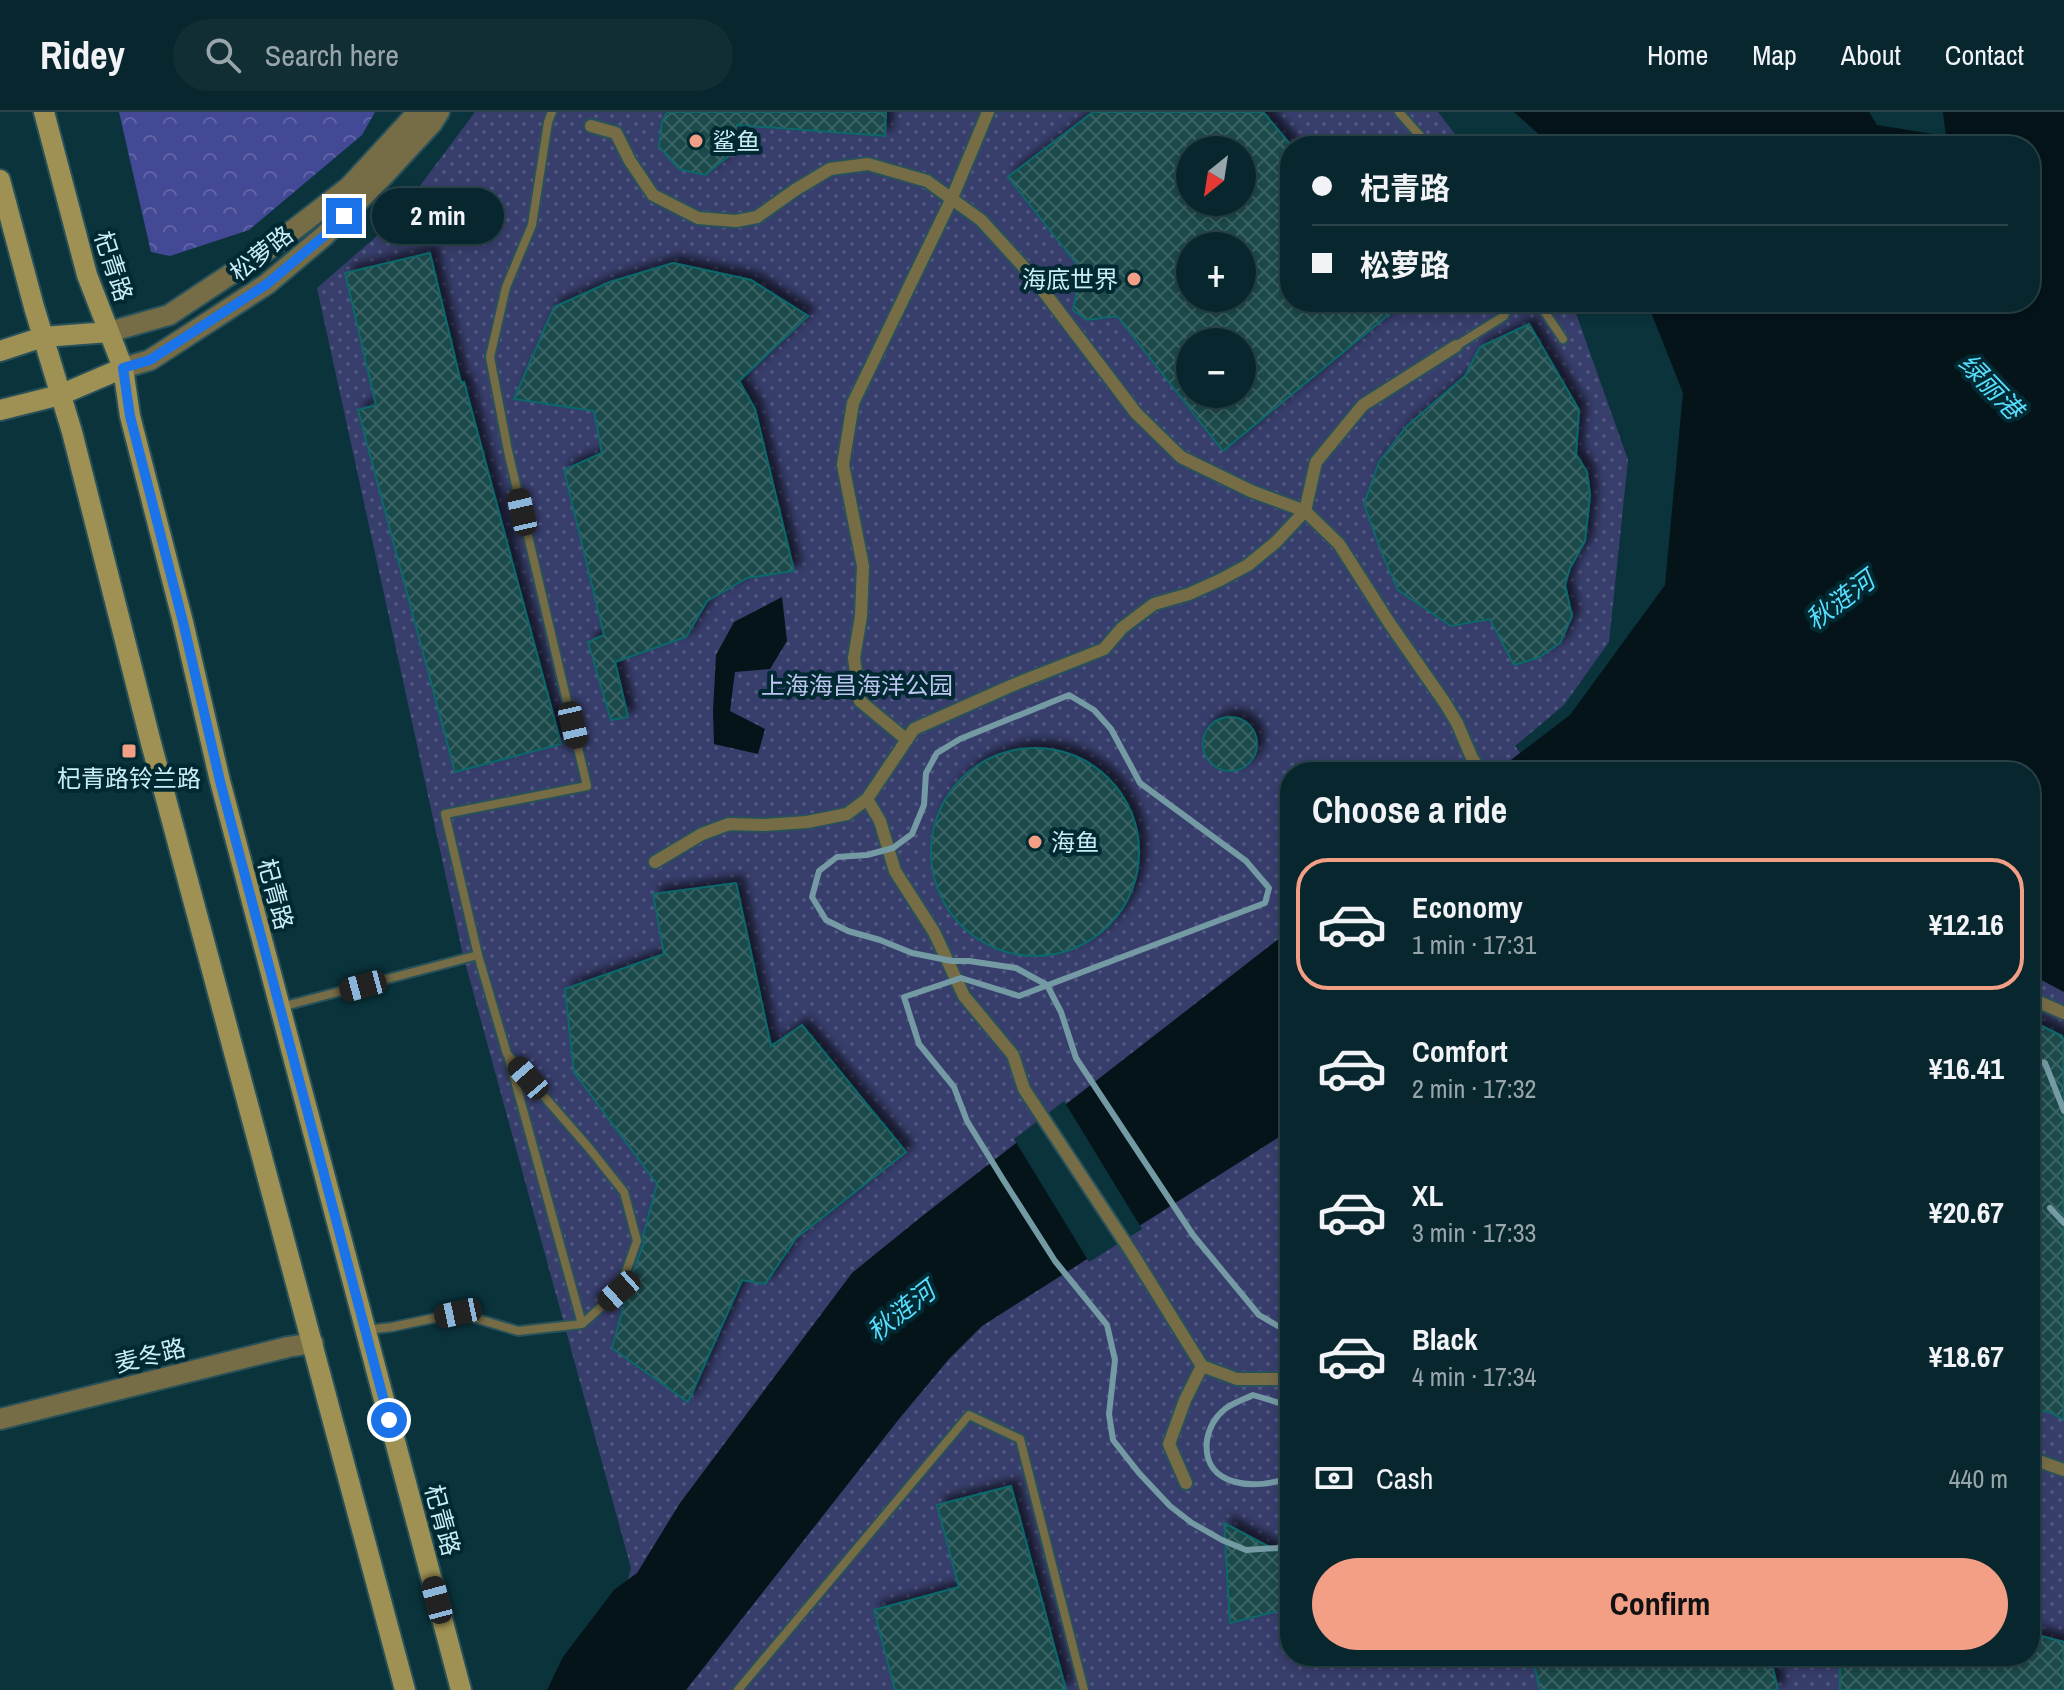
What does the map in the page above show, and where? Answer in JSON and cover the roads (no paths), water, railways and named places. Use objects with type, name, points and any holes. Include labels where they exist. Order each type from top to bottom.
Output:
[{"type":"main road","name":"杞青路","points":[[44,112],[87,275],[123,368],[130,416],[220,781],[461,1690]]},
{"type":"main road","points":[[0,180],[72,432],[155,759],[405,1690]]},
{"type":"main road","points":[[0,351],[43,337],[109,332]]},
{"type":"main road","points":[[0,410],[60,395],[123,368]]},
{"type":"street","name":"松萝路","points":[[109,332],[169,315],[270,248],[349,187],[418,112]]},
{"type":"street","name":"松萝路","points":[[123,368],[150,360],[267,284],[334,226],[394,165],[439,112]]},
{"type":"street","points":[[907,740],[860,701],[854,658],[861,616],[863,566],[843,465],[853,403],[952,198],[988,112]]},
{"type":"street","points":[[591,126],[616,133],[653,195],[698,218],[736,221],[757,217],[830,169],[868,164],[927,181],[952,198],[981,220],[1032,276],[1136,413],[1181,457],[1251,491],[1305,511],[1339,544],[1445,703],[1475,762]]},
{"type":"street","points":[[655,862],[702,834],[729,824],[807,822],[847,814],[867,799],[914,729],[1104,649],[1122,628],[1154,604],[1189,594],[1248,565],[1276,542],[1305,511],[1316,462],[1363,405],[1456,346]]},
{"type":"street","points":[[867,799],[880,821],[895,871],[934,932],[964,996],[1013,1055],[1024,1089],[1202,1366],[1237,1379],[1280,1379]]},
{"type":"street","points":[[2040,1002],[2064,1013]]},
{"type":"street","name":"麦冬路","points":[[0,1419],[313,1343]]},
{"type":"street","points":[[1186,1483],[1169,1444],[1185,1400],[1202,1366]]},
{"type":"street","points":[[2040,1462],[2064,1470]]},
{"type":"lane","points":[[552,112],[532,225],[506,287],[490,357],[508,451],[587,786],[445,814],[478,955],[582,1324]]},
{"type":"lane","points":[[1399,112],[1420,136]]},
{"type":"lane","points":[[1456,346],[1506,312]]},
{"type":"lane","points":[[1545,312],[1563,339]]},
{"type":"lane","points":[[279,1007],[478,955]]},
{"type":"lane","points":[[366,1330],[458,1313],[518,1331],[582,1324],[619,1291],[637,1241],[624,1192],[507,1054]]},
{"type":"lane","points":[[738,1690],[969,1415],[1020,1439],[1084,1690]]},
{"type":"water","points":[[1514,112],[1869,112],[1877,125],[1946,136],[1541,136]]},
{"type":"water","points":[[1943,112],[2064,112],[2064,992],[2040,979],[2040,762],[1508,762],[1570,715],[1665,585],[1683,393],[1651,312],[2040,312],[2040,136],[1946,136]]},
{"type":"water","points":[[782,597],[787,641],[770,669],[735,672],[730,711],[765,729],[758,754],[714,744],[716,655],[734,622]]},
{"type":"water","name":"秋涟河","points":[[1280,938],[1280,1136],[982,1326],[949,1359],[899,1419],[686,1690],[547,1690],[563,1657],[614,1590],[637,1573],[680,1503],[852,1273]]},
{"type":"railway","points":[[1069,695],[1094,710],[1111,729],[1140,783],[1246,861],[1269,888],[1265,903],[1047,985],[1016,968],[912,953],[848,931],[826,920],[812,897],[819,871],[837,857],[867,855],[893,848],[912,834],[924,805],[926,773],[937,753],[960,739],[1069,695]]},
{"type":"railway","points":[[1047,985],[1019,996],[961,978],[904,997],[919,1044],[954,1087],[967,1121],[1055,1261],[1107,1325],[1115,1360],[1109,1414],[1113,1440],[1170,1506],[1192,1523],[1246,1550],[1280,1547]]},
{"type":"railway","points":[[1047,985],[1061,1012],[1076,1058],[1193,1235],[1259,1315],[1280,1327]]},
{"type":"railway","points":[[2040,1062],[2045,1063],[2064,1111]]},
{"type":"railway","points":[[2050,1208],[2064,1223]]},
{"type":"railway","points":[[1280,1403],[1253,1395],[1232,1405],[1221,1412],[1213,1423],[1207,1440],[1208,1456],[1213,1468],[1222,1476],[1248,1484],[1280,1480]]},
{"type":"place","name":"鲨鱼","points":[[696,141]]},
{"type":"place","name":"海底世界","points":[[1134,279]]},
{"type":"place","name":"杞青路铃兰路","points":[[129,751]]},
{"type":"place","name":"海鱼","points":[[1035,842]]},
{"type":"water label","name":"绿丽港","points":[[1991,386]]},
{"type":"park label","name":"上海海昌海洋公园","points":[[857,685]]}]
